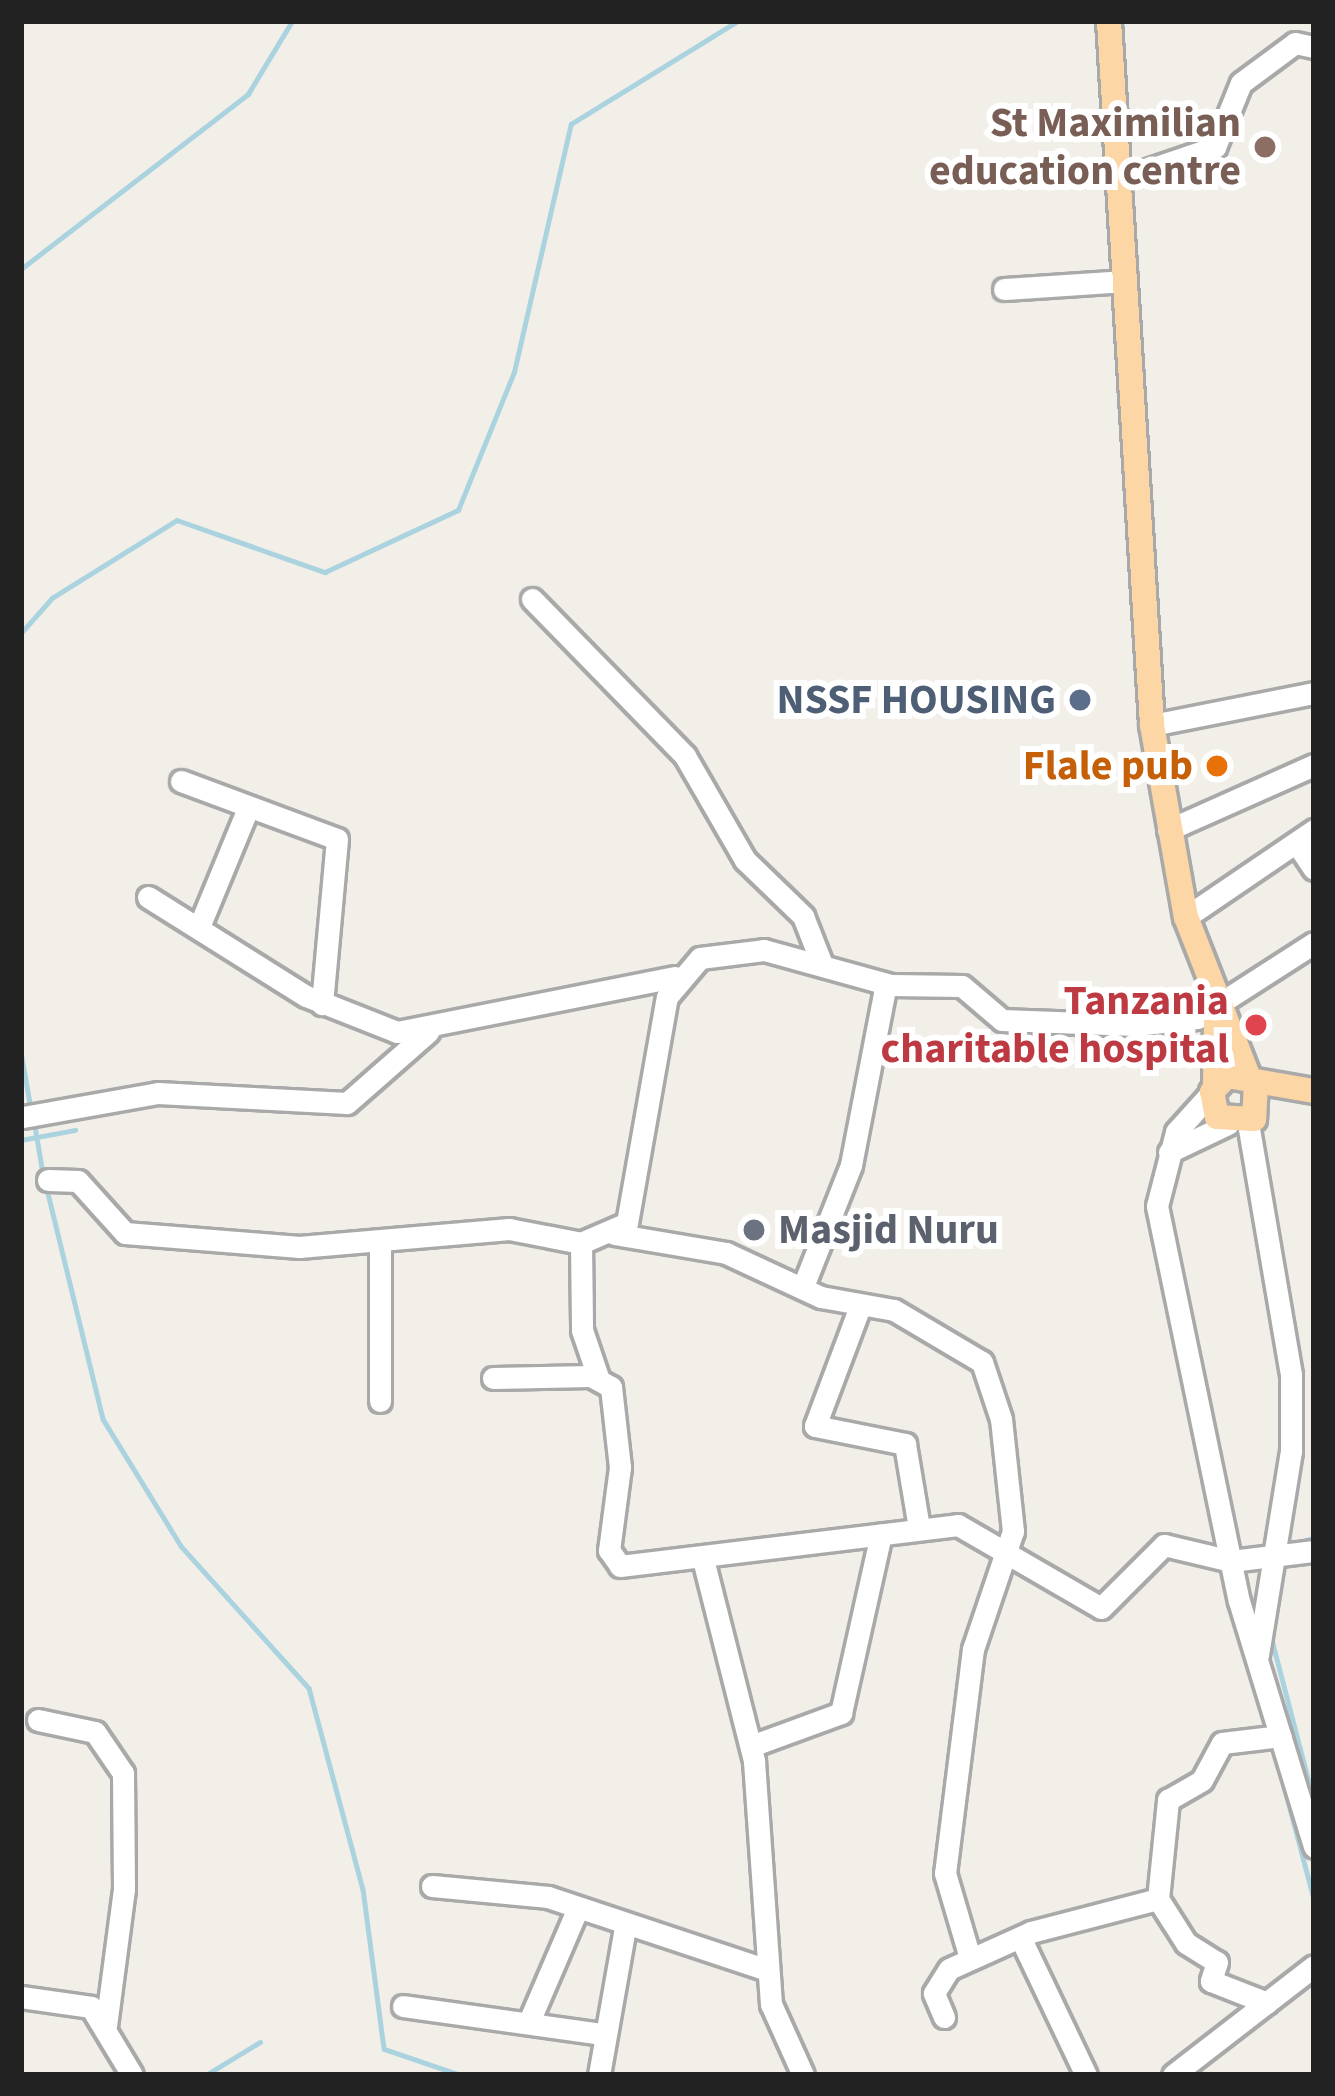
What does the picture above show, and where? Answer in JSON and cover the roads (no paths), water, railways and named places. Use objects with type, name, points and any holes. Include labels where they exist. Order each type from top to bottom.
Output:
[{"type":"main road","points":[[1109,21],[1114,181],[1152,724],[1186,917],[1215,1012],[1253,1080],[1243,1122]]},
{"type":"main road","points":[[1215,1012],[1214,1089],[1243,1122]]},
{"type":"main road","points":[[1214,1089],[1253,1080],[1314,1091]]},
{"type":"main road","points":[[1243,1122],[1314,1091]]},
{"type":"street","points":[[1114,181],[1215,147],[1241,82],[1295,43],[1314,46]]},
{"type":"street","points":[[1004,289],[1123,281]]},
{"type":"street","points":[[532,599],[685,756],[745,860],[803,916],[821,962]]},
{"type":"street","points":[[1152,724],[1314,693]]},
{"type":"street","points":[[1168,830],[1314,765]]},
{"type":"street","points":[[181,781],[338,838],[322,1004]]},
{"type":"street","points":[[199,928],[248,808]]},
{"type":"street","points":[[1186,917],[1305,837],[1314,868]]},
{"type":"street","points":[[148,897],[322,1004],[385,1030],[428,1032],[675,977],[700,958],[745,950],[821,962],[886,984],[962,986],[998,1018],[1038,1026],[1136,1025],[1215,1012],[1314,943]]},
{"type":"street","points":[[614,1234],[640,1174],[675,977]]},
{"type":"street","points":[[804,1284],[851,1165],[886,984]]},
{"type":"street","points":[[23,1117],[158,1093],[347,1103],[428,1032]]},
{"type":"street","points":[[1214,1089],[1164,1156],[1163,1246],[1231,1561],[1281,1736],[1303,1775],[1314,1847]]},
{"type":"street","points":[[1164,1156],[1243,1122],[1289,1320],[1303,1452],[1257,1659]]},
{"type":"street","points":[[48,1180],[78,1181],[125,1233],[380,1243],[509,1229],[581,1243],[614,1234],[726,1253],[859,1309],[894,1310],[982,1362],[1003,1427],[1011,1556],[973,1648],[945,1873],[970,1958]]},
{"type":"street","points":[[380,1243],[380,1401]]},
{"type":"street","points":[[581,1243],[582,1330],[598,1376],[612,1390],[620,1466],[613,1561],[704,1563],[920,1528],[978,1529],[1011,1556],[1101,1609],[1164,1545],[1231,1561],[1278,1560],[1314,1551]]},
{"type":"street","points":[[859,1309],[815,1426],[905,1444],[920,1528]]},
{"type":"street","points":[[493,1378],[598,1376]]},
{"type":"street","points":[[751,1746],[841,1713],[881,1534]]},
{"type":"street","points":[[704,1563],[751,1746],[768,1970],[803,2075]]},
{"type":"street","points":[[38,1720],[95,1732],[123,1773],[124,1889],[106,2025]]},
{"type":"street","points":[[1267,2003],[1211,1981],[1217,1962],[1186,1943],[1158,1899],[1168,1800],[1202,1780],[1222,1743],[1281,1736]]},
{"type":"street","points":[[432,1886],[578,1909],[768,1970]]},
{"type":"street","points":[[944,2018],[936,1988],[970,1958],[1158,1899]]},
{"type":"street","points":[[531,2017],[578,1909]]},
{"type":"street","points":[[599,2075],[626,1928]]},
{"type":"street","points":[[1021,1939],[1086,2075]]},
{"type":"street","points":[[1173,2075],[1314,1966]]},
{"type":"street","points":[[21,1997],[82,2003],[106,2025],[132,2075]]},
{"type":"street","points":[[403,2006],[531,2017],[603,2034]]},
{"type":"waterway","points":[[21,269],[248,94],[292,21]]},
{"type":"waterway","points":[[21,633],[52,598],[177,520],[325,572],[458,510],[514,372],[571,124],[738,21]]},
{"type":"waterway","points":[[1122,21],[1124,72]]},
{"type":"waterway","points":[[1104,135],[1107,177]]},
{"type":"waterway","points":[[1149,489],[1151,519]]},
{"type":"waterway","points":[[1189,870],[1197,899]]},
{"type":"waterway","points":[[21,1052],[31,1109]]},
{"type":"waterway","points":[[34,1120],[43,1174]]},
{"type":"waterway","points":[[21,1140],[75,1130]]},
{"type":"waterway","points":[[46,1185],[103,1419],[181,1546],[309,1688],[363,1889],[384,2049],[461,2075]]},
{"type":"waterway","points":[[1291,1544],[1314,1538]]},
{"type":"waterway","points":[[1271,1636],[1314,1801]]},
{"type":"waterway","points":[[1282,1778],[1314,1899]]},
{"type":"waterway","points":[[206,2075],[260,2042]]},
{"type":"place","name":"St Maximilian education centre","points":[[1265,147]]},
{"type":"place","name":"NSSF HOUSING","points":[[1080,700]]},
{"type":"place","name":"Flale pub","points":[[1217,766]]},
{"type":"place","name":"Tanzania charitable hospital","points":[[1256,1025]]},
{"type":"place","name":"Masjid Nuru","points":[[754,1230]]}]
